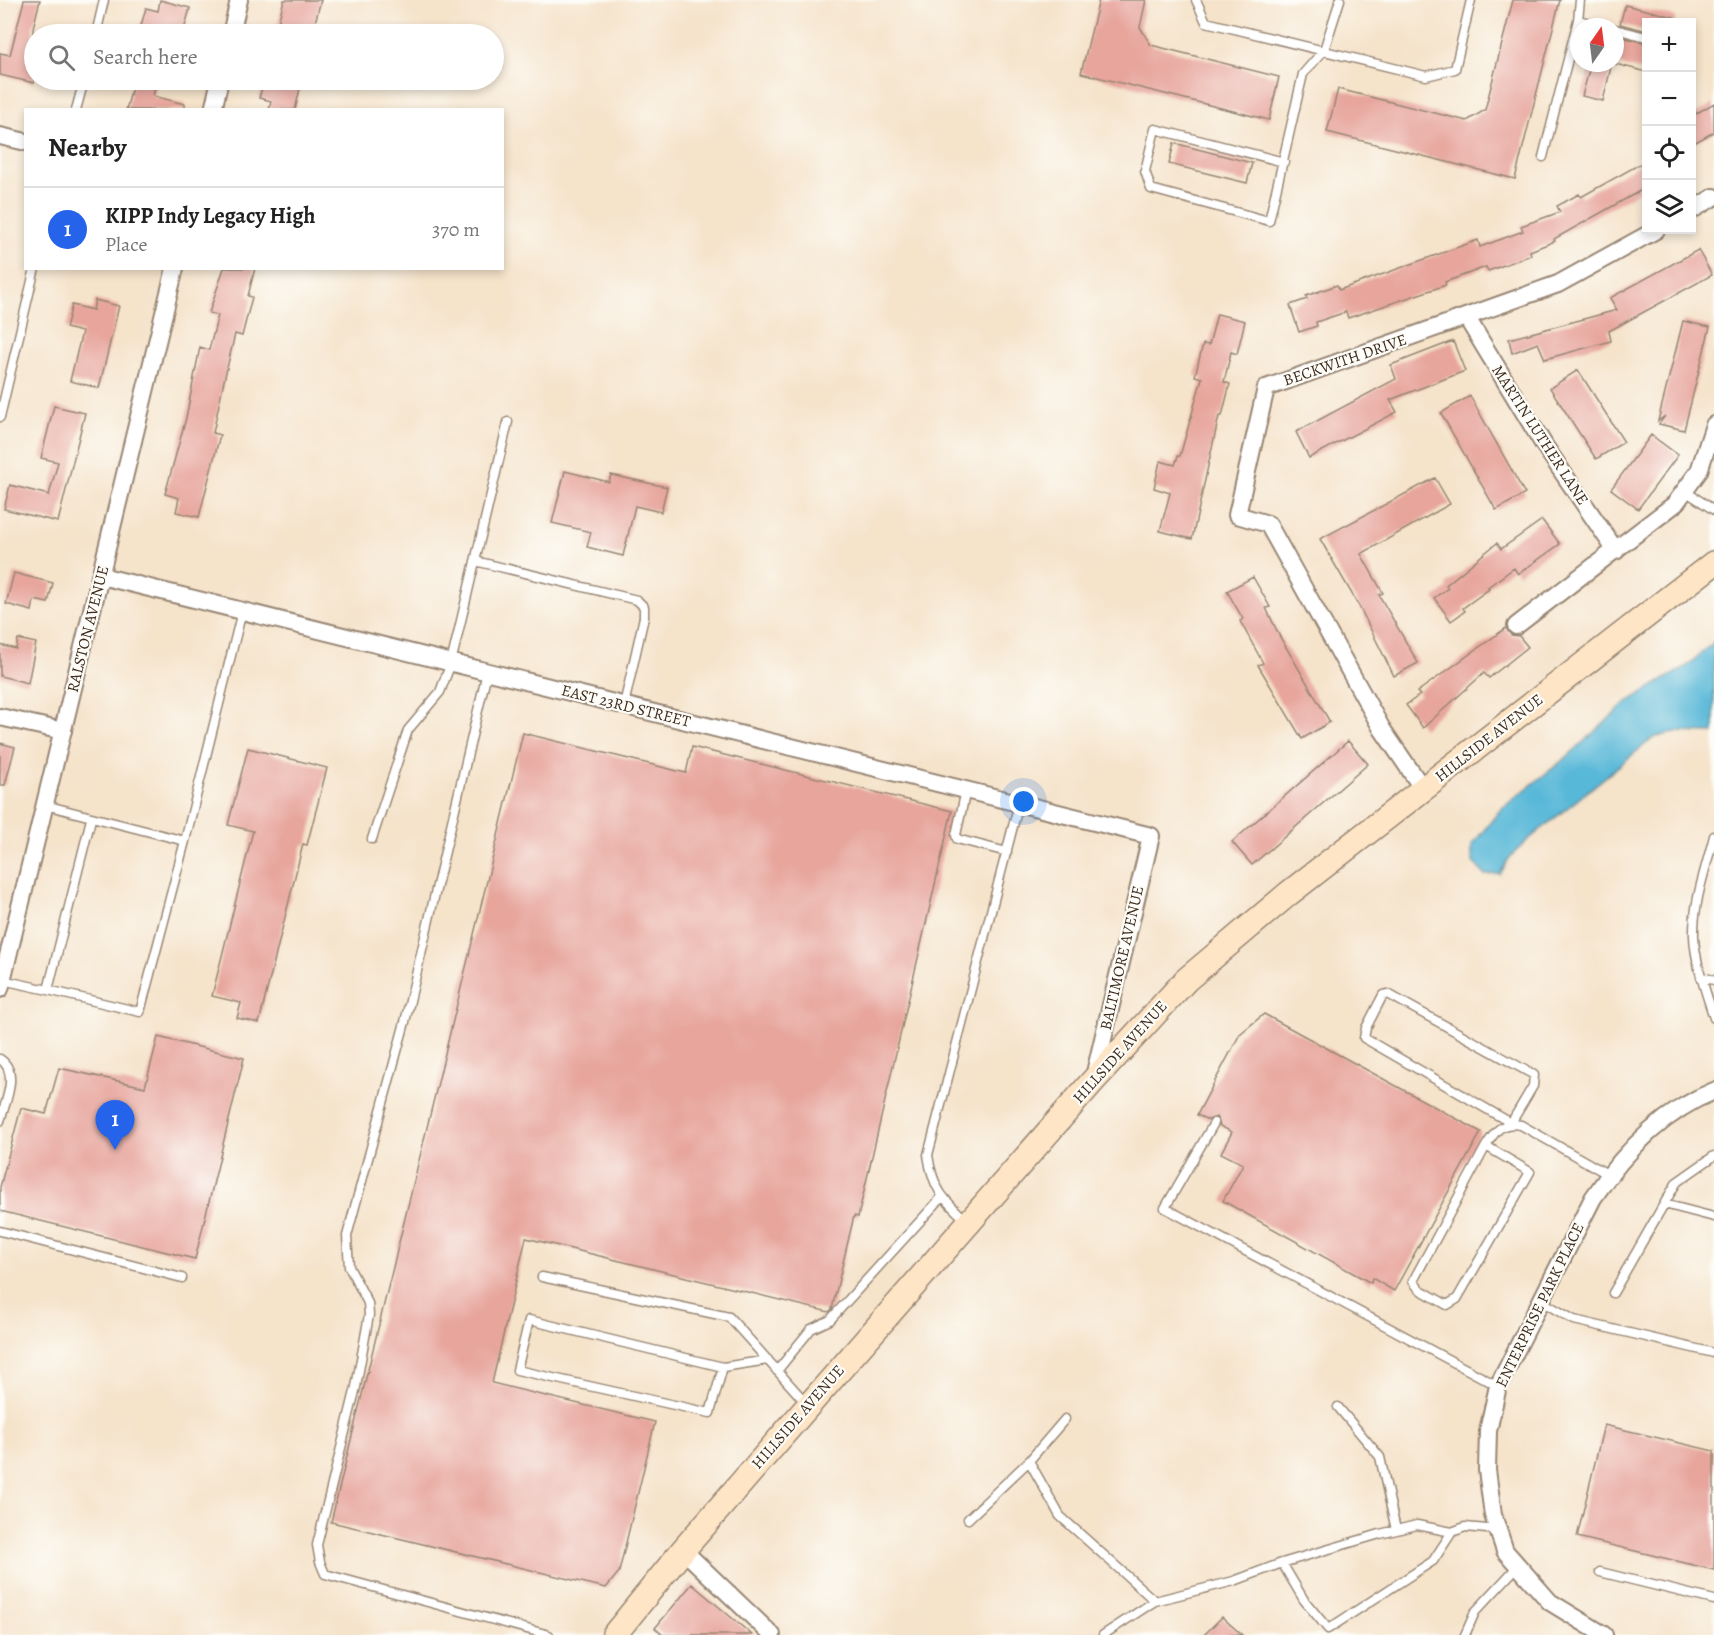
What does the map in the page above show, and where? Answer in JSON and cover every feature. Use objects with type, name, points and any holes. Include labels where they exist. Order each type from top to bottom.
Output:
[{"type":"street","points":[[233,24],[239,0]]},
{"type":"street","points":[[213,108],[218,90]]},
{"type":"street","points":[[0,136],[24,142]]},
{"type":"street","points":[[1696,208],[1714,197]]},
{"type":"street","name":"BECKWITH DRIVE","points":[[1423,789],[1382,729],[1268,524],[1237,515],[1266,388],[1558,285],[1649,234]]},
{"type":"street","name":"RALSTON AVENUE","points":[[1,984],[4,953],[45,805],[175,270]]},
{"type":"street","name":"MARTIN LUTHER LANE","points":[[1467,318],[1544,445],[1616,551]]},
{"type":"street","points":[[1516,626],[1663,516],[1686,491],[1704,460],[1714,425]]},
{"type":"street","name":"HILLSIDE AVENUE","points":[[614,1635],[683,1550],[1160,1006],[1202,966],[1274,905],[1714,562]]},
{"type":"street","name":"EAST 23RD STREET","points":[[101,576],[1151,836]]},
{"type":"street","points":[[0,717],[63,731]]},
{"type":"street","name":"BALTIMORE AVENUE","points":[[1093,1081],[1151,836]]},
{"type":"street","name":"ENTERPRISE PARK PLACE","points":[[1604,1635],[1550,1602],[1505,1551],[1493,1515],[1487,1470],[1488,1431],[1498,1386],[1593,1198],[1608,1175],[1654,1126],[1688,1101],[1714,1091]]},
{"type":"street","points":[[683,1550],[772,1635]]},
{"type":"lane","points":[[98,24],[104,0]]},
{"type":"lane","points":[[1196,0],[1206,22],[1426,76],[1455,69],[1471,0]]},
{"type":"lane","points":[[1284,162],[1155,129],[1145,171],[1151,189],[1269,221],[1284,162],[1303,74],[1324,50],[1340,0]]},
{"type":"lane","points":[[1578,18],[1580,0]]},
{"type":"lane","points":[[1624,31],[1642,36]]},
{"type":"lane","points":[[1543,157],[1570,51]]},
{"type":"lane","points":[[77,108],[81,90]]},
{"type":"lane","points":[[0,417],[35,270]]},
{"type":"lane","points":[[372,839],[408,730],[440,692],[451,663],[508,422]]},
{"type":"lane","points":[[1686,491],[1714,510]]},
{"type":"lane","points":[[475,561],[637,600],[644,607],[644,617],[624,705]]},
{"type":"lane","points":[[1,984],[48,990],[140,1012],[243,611]]},
{"type":"lane","points":[[487,672],[405,1022],[347,1236],[349,1267],[368,1303],[369,1315],[356,1387],[317,1545],[320,1562],[326,1574],[549,1635]]},
{"type":"lane","points":[[966,790],[957,839],[1007,852]]},
{"type":"lane","points":[[969,1222],[942,1197],[931,1176],[928,1155],[1019,803]]},
{"type":"lane","points":[[45,805],[91,819],[185,841]]},
{"type":"lane","points":[[48,990],[91,819]]},
{"type":"lane","points":[[1714,836],[1698,896],[1694,936],[1701,977],[1714,1018]]},
{"type":"lane","points":[[1701,977],[1714,980]]},
{"type":"lane","points":[[1486,1146],[1530,1172],[1457,1299],[1447,1305],[1419,1289],[1413,1281],[1486,1146],[1496,1130],[1511,1123],[1533,1086],[1534,1076],[1394,996],[1383,995],[1366,1028],[1364,1038],[1511,1123],[1521,1125],[1608,1175]]},
{"type":"lane","points":[[0,1059],[9,1069],[10,1082],[0,1121]]},
{"type":"lane","points":[[1214,1123],[1165,1208],[1498,1386]]},
{"type":"lane","points":[[1613,1293],[1677,1182],[1714,1156]]},
{"type":"lane","points":[[777,1371],[811,1329],[830,1320],[942,1197]]},
{"type":"lane","points":[[1664,1204],[1714,1217]]},
{"type":"lane","points":[[0,1232],[182,1278]]},
{"type":"lane","points":[[542,1277],[729,1317],[809,1405]]},
{"type":"lane","points":[[1541,1301],[1574,1320],[1714,1353]]},
{"type":"lane","points":[[723,1367],[710,1413],[517,1370],[529,1320],[723,1367],[768,1360]]},
{"type":"lane","points":[[1338,1407],[1380,1457],[1396,1530]]},
{"type":"lane","points":[[968,1519],[1029,1461],[1065,1419]]},
{"type":"lane","points":[[1029,1461],[1060,1516],[1155,1601]]},
{"type":"lane","points":[[1103,1635],[1155,1601],[1234,1581],[1282,1563],[1396,1530],[1417,1525],[1452,1532],[1465,1527],[1498,1530]]},
{"type":"lane","points":[[1282,1563],[1326,1632],[1433,1561],[1452,1532]]},
{"type":"lane","points":[[1465,1635],[1475,1612],[1518,1566]]},
{"type":"lane","points":[[1600,1572],[1714,1600]]},
{"type":"water","points":[[1714,642],[1714,733],[1676,732],[1653,738],[1528,840],[1510,857],[1500,874],[1485,875],[1472,861],[1472,845],[1501,809],[1568,756],[1627,702],[1687,666]]},
{"type":"building","points":[[24,0],[40,0],[34,24],[24,24],[24,81],[0,75],[0,53],[10,55]]},
{"type":"building","points":[[160,0],[190,8],[186,24],[141,24],[146,8],[158,11]]},
{"type":"building","points":[[284,0],[321,0],[315,24],[278,24]]},
{"type":"building","points":[[1099,0],[1146,0],[1140,27],[1151,45],[1279,77],[1269,120],[1081,73]]},
{"type":"building","points":[[1513,0],[1560,0],[1515,179],[1327,132],[1338,89],[1467,121],[1485,110]]},
{"type":"building","points":[[1625,5],[1675,17],[1642,18],[1642,30],[1624,25],[1624,18],[1622,18]]},
{"type":"building","points":[[1624,38],[1642,42],[1642,71],[1624,66]]},
{"type":"building","points":[[1589,72],[1610,72],[1603,101],[1582,96]]},
{"type":"building","points":[[131,90],[154,90],[153,96],[185,104],[185,108],[127,108]]},
{"type":"building","points":[[261,90],[300,90],[295,108],[269,108],[271,101],[259,98]]},
{"type":"building","points":[[1714,103],[1714,132],[1696,142],[1696,126],[1696,114]]},
{"type":"building","points":[[1174,143],[1252,163],[1247,183],[1169,164]]},
{"type":"building","points":[[1642,163],[1642,190],[1554,239],[1555,241],[1530,251],[1531,255],[1488,271],[1486,267],[1445,282],[1446,285],[1348,318],[1346,312],[1316,322],[1317,326],[1299,332],[1290,305],[1307,299],[1306,296],[1337,285],[1339,290],[1478,240],[1480,247],[1523,231],[1521,226],[1560,212],[1557,206],[1579,194],[1581,197]]},
{"type":"building","points":[[1698,250],[1712,275],[1609,331],[1611,341],[1545,359],[1538,343],[1512,353],[1509,339],[1617,310],[1610,298]]},
{"type":"building","points":[[223,270],[254,270],[248,296],[252,297],[242,336],[235,334],[223,385],[213,433],[220,435],[199,517],[176,512],[179,498],[165,494],[186,418],[200,347],[209,350],[218,315],[209,313]]},
{"type":"building","points":[[95,300],[119,306],[99,388],[70,381],[82,332],[66,328],[72,305],[93,310]]},
{"type":"building","points":[[1217,314],[1245,321],[1237,354],[1231,352],[1224,382],[1230,384],[1222,416],[1219,416],[1192,539],[1160,531],[1170,493],[1154,488],[1160,461],[1175,465],[1180,456],[1202,378],[1195,376],[1203,344],[1209,345]]},
{"type":"building","points":[[1683,321],[1710,327],[1684,430],[1659,424],[1665,416],[1658,421]]},
{"type":"building","points":[[1453,341],[1465,371],[1390,400],[1397,412],[1309,458],[1296,432],[1396,379],[1391,365]]},
{"type":"building","points":[[1578,370],[1624,442],[1596,459],[1550,388]]},
{"type":"building","points":[[1470,396],[1525,494],[1496,510],[1441,413]]},
{"type":"building","points":[[54,406],[85,413],[58,522],[4,509],[10,485],[49,495],[58,462],[41,458]]},
{"type":"building","points":[[1651,435],[1678,455],[1638,509],[1611,489]]},
{"type":"building","points":[[565,471],[609,482],[611,475],[667,487],[661,512],[635,506],[623,556],[587,547],[591,532],[552,523]]},
{"type":"building","points":[[1435,478],[1450,504],[1361,554],[1383,593],[1379,595],[1418,663],[1394,676],[1359,606],[1320,539]]},
{"type":"building","points":[[1542,520],[1560,544],[1518,574],[1514,568],[1463,608],[1465,611],[1451,621],[1434,598],[1448,588],[1446,585],[1497,543],[1501,549]]},
{"type":"building","points":[[14,573],[53,583],[48,603],[34,600],[32,611],[6,604]]},
{"type":"building","points":[[1253,577],[1270,607],[1266,608],[1280,637],[1330,722],[1302,739],[1258,665],[1263,663],[1227,591]]},
{"type":"building","points":[[1506,628],[1511,635],[1519,636],[1528,647],[1489,678],[1484,673],[1423,728],[1406,705],[1420,695],[1417,692]]},
{"type":"building","points":[[18,639],[36,643],[28,683],[0,676],[0,645],[16,649]]},
{"type":"building","points":[[523,733],[686,773],[692,747],[952,811],[858,1217],[854,1216],[832,1309],[829,1312],[526,1238],[492,1383],[655,1422],[619,1572],[606,1588],[331,1522]]},
{"type":"building","points":[[1348,741],[1368,764],[1252,865],[1232,842]]},
{"type":"building","points":[[0,743],[15,747],[5,785],[0,785]]},
{"type":"building","points":[[248,748],[327,768],[307,845],[303,844],[259,1023],[237,1018],[241,1003],[212,996],[253,831],[228,825]]},
{"type":"building","points":[[1264,1014],[1481,1132],[1394,1291],[1372,1278],[1371,1283],[1223,1201],[1243,1164],[1221,1153],[1232,1132],[1220,1126],[1217,1117],[1208,1120],[1197,1115],[1240,1034]]},
{"type":"building","points":[[158,1037],[244,1058],[195,1259],[0,1211],[0,1187],[21,1108],[46,1114],[59,1068],[145,1087]]},
{"type":"building","points":[[1604,1425],[1714,1451],[1714,1570],[1577,1537]]},
{"type":"building","points":[[692,1584],[752,1635],[663,1635],[655,1628]]},
{"type":"building","points":[[1222,1617],[1242,1635],[1204,1635]]},
{"type":"place","name":"KIPP Indy Legacy High","points":[[115,1150]]}]
